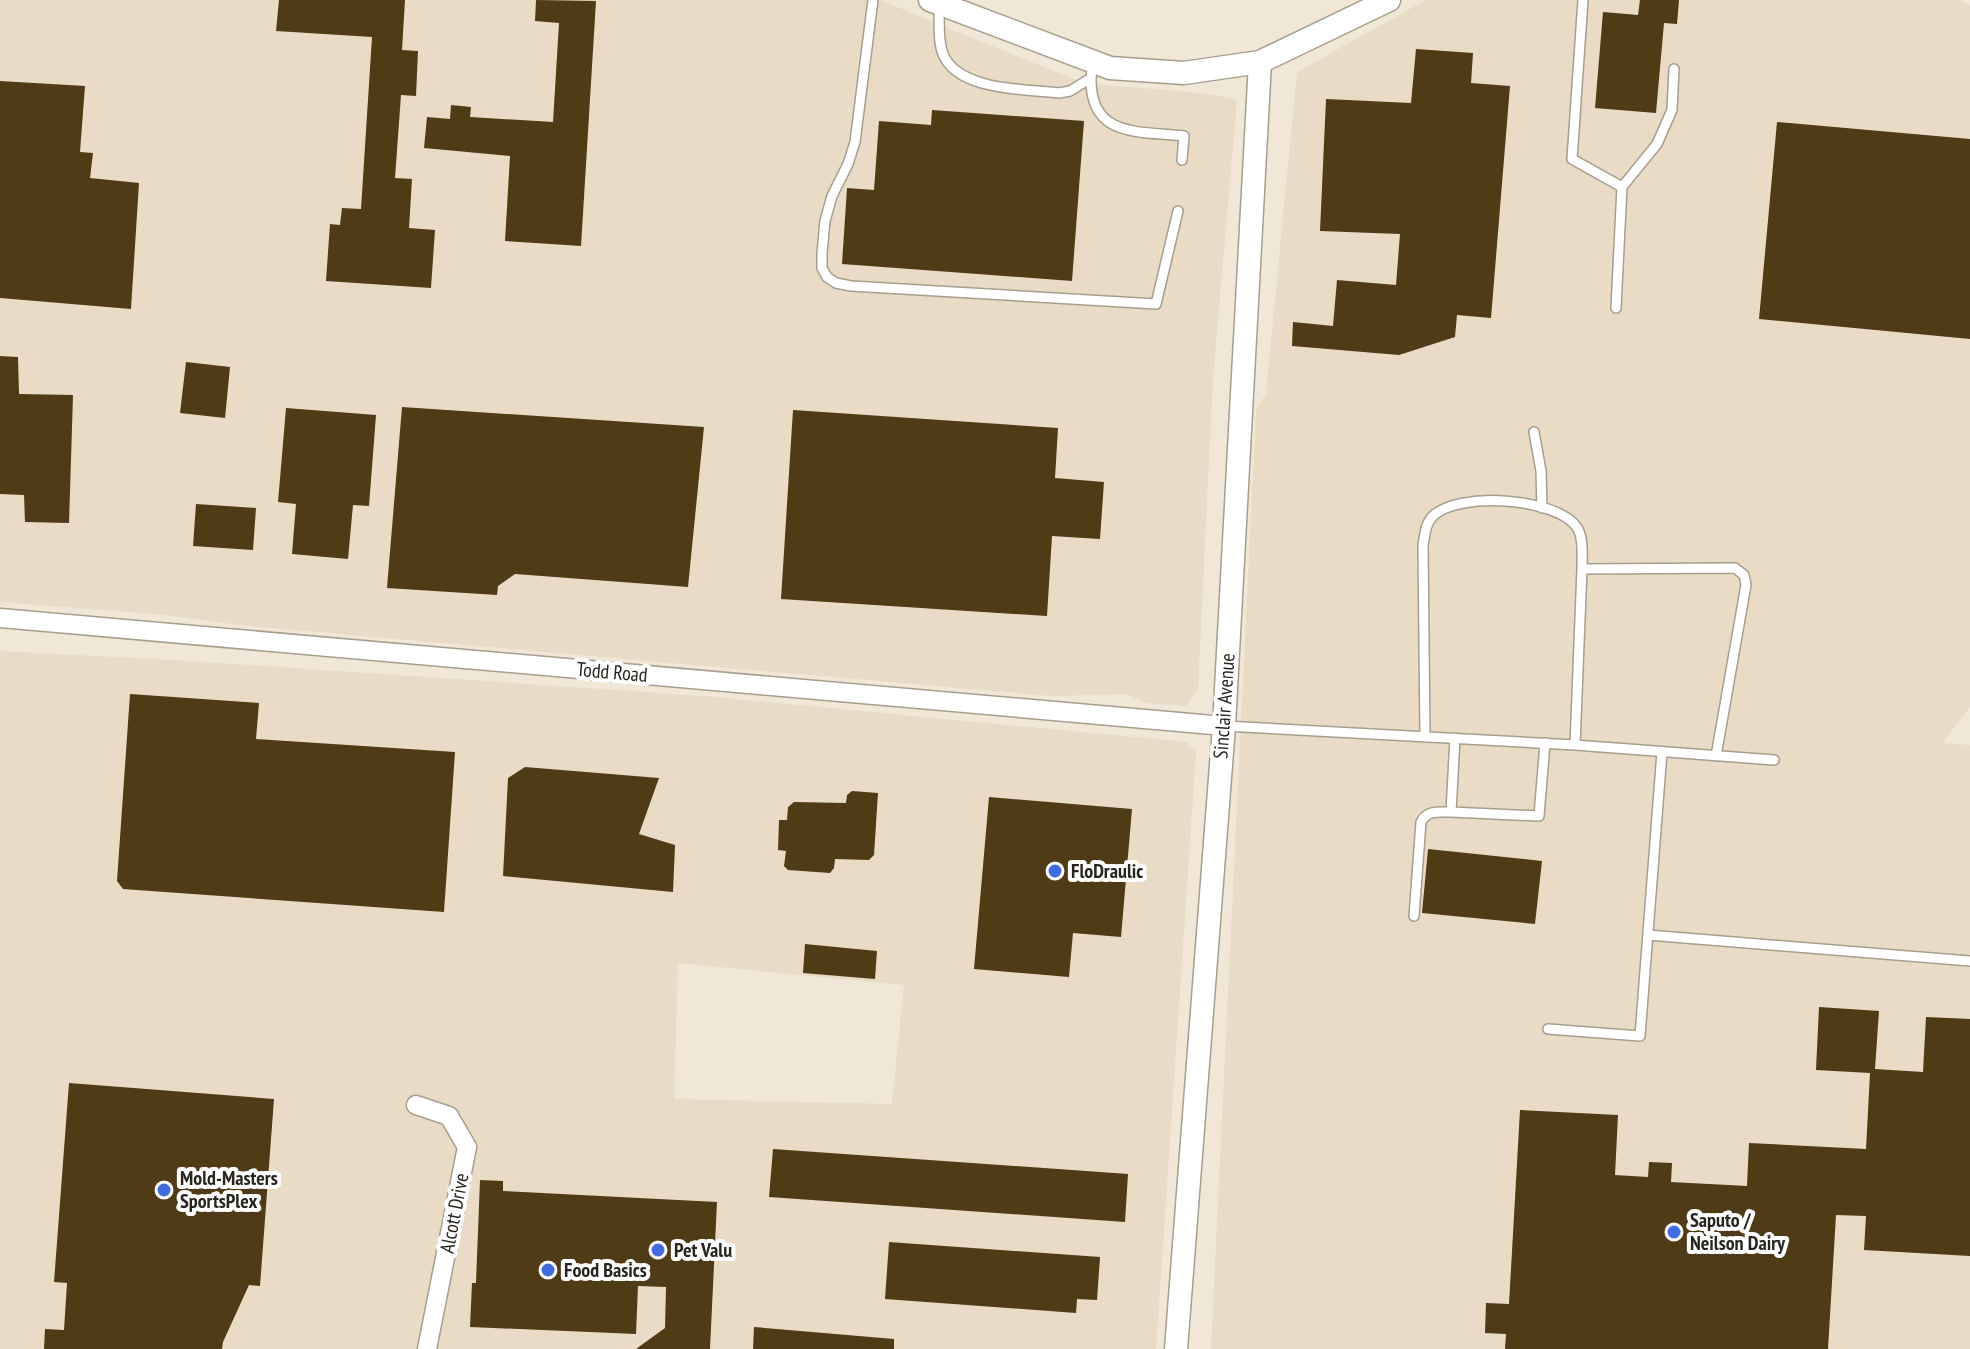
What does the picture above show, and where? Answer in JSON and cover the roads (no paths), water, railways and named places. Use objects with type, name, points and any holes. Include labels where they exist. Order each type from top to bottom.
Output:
[{"type":"street","points":[[934,2],[1092,70],[1110,68],[1184,73],[1260,62],[1389,0]]},
{"type":"street","name":"Sinclair Avenue","points":[[1176,1349],[1224,726],[1260,62]]},
{"type":"street","name":"Todd Road","points":[[0,618],[1224,726]]},
{"type":"street","name":"Alcott Drive","points":[[416,1105],[449,1116],[467,1147],[427,1349]]},
{"type":"lane","points":[[873,0],[855,142],[825,221],[822,268],[827,277],[836,283],[851,286],[1156,304],[1178,211]]},
{"type":"lane","points":[[1583,0],[1572,159],[1622,187]]},
{"type":"lane","points":[[934,2],[943,54],[949,66],[962,76],[990,86],[1059,93],[1070,91],[1092,70]]},
{"type":"lane","points":[[1616,308],[1622,187],[1657,144],[1672,110],[1674,69]]},
{"type":"lane","points":[[1092,70],[1092,100],[1105,119],[1123,130],[1184,136],[1182,160]]},
{"type":"lane","points":[[1534,432],[1541,471],[1542,508]]},
{"type":"lane","points":[[1425,737],[1423,545],[1426,525],[1434,515],[1446,508],[1472,502],[1510,500],[1565,516],[1578,528],[1582,569],[1575,745]]},
{"type":"lane","points":[[1582,569],[1735,568],[1744,575],[1746,585],[1716,756]]},
{"type":"lane","points":[[1224,726],[1545,743],[1774,760]]},
{"type":"lane","points":[[1451,812],[1455,738]]},
{"type":"lane","points":[[1414,916],[1424,816],[1451,812],[1539,816],[1545,743]]},
{"type":"lane","points":[[1548,1029],[1640,1036],[1662,752]]},
{"type":"lane","points":[[1648,935],[1970,961]]},
{"type":"place","name":"FloDraulic","points":[[1055,871]]},
{"type":"place","name":"Mold-Masters SportsPlex","points":[[164,1190]]},
{"type":"place","name":"Saputo / Neilson Dairy","points":[[1674,1232]]},
{"type":"place","name":"Pet Valu","points":[[658,1250]]},
{"type":"place","name":"Food Basics","points":[[548,1270]]}]
